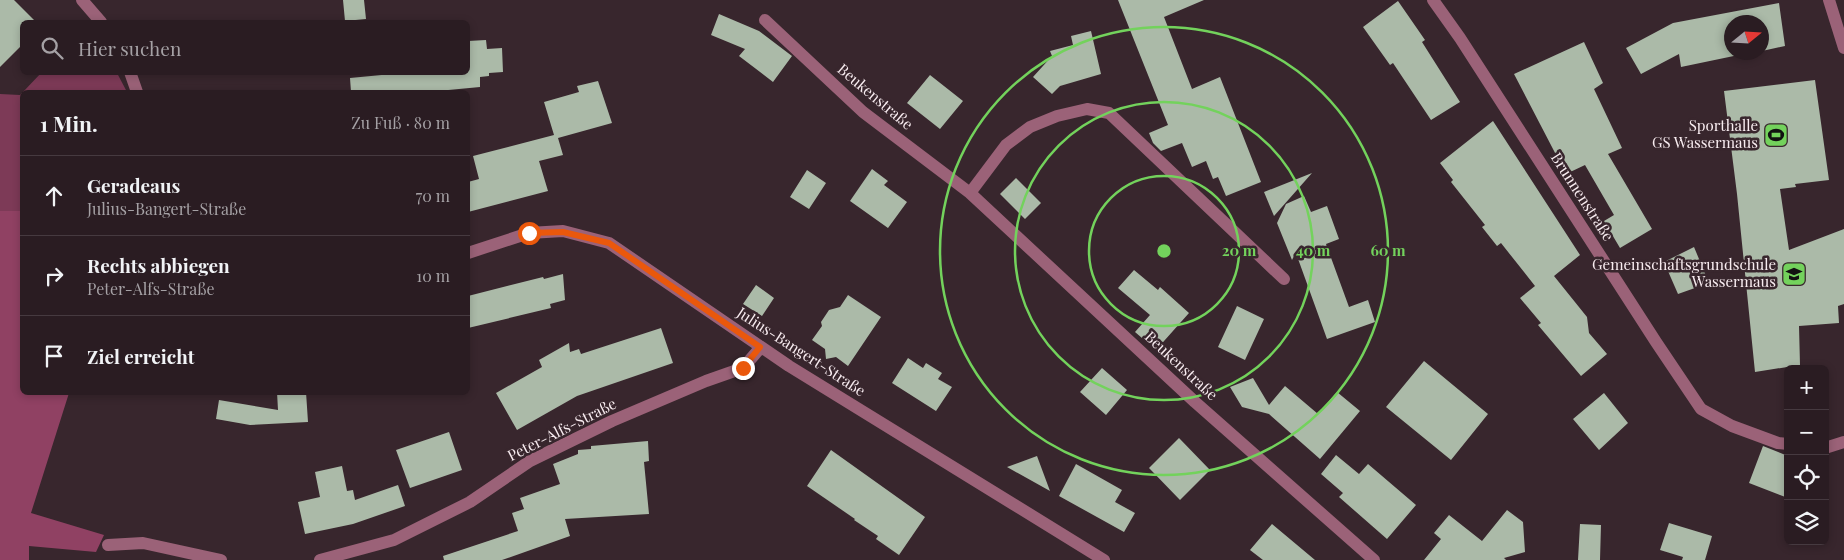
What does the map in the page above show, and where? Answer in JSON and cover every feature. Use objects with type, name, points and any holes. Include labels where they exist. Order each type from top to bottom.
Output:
[{"type":"street","points":[[82,0],[98,20]]},
{"type":"street","name":"Brunnenstraße","points":[[1433,0],[1460,38],[1701,410],[1732,426],[1784,444]]},
{"type":"street","points":[[1829,0],[1844,48]]},
{"type":"street","name":"Beukenstraße","points":[[765,20],[863,112],[970,192],[1195,402],[1374,560]]},
{"type":"street","points":[[131,75],[136,90]]},
{"type":"street","points":[[970,192],[1006,145],[1030,127],[1057,116],[1087,109],[1109,113],[1284,279]]},
{"type":"street","name":"Julius-Bangert-Straße","points":[[470,252],[529,233],[563,232],[609,243],[760,347],[1104,560]]},
{"type":"street","name":"Peter-Alfs-Straße","points":[[320,560],[394,540],[470,502],[530,461],[612,421],[706,381],[743,368],[760,347]]},
{"type":"street","points":[[1829,447],[1844,442]]},
{"type":"street","points":[[108,545],[143,543],[222,560]]},
{"type":"shaded area","points":[[39,75],[118,75],[126,90],[25,90]]},
{"type":"shaded area","points":[[0,94],[20,95],[20,211],[0,211]]},
{"type":"shaded area","points":[[0,211],[20,211],[20,395],[68,395],[31,513],[104,535],[96,552],[29,546],[29,560],[0,560]]},
{"type":"building","points":[[0,0],[14,0],[34,20],[20,20],[20,47],[0,67]]},
{"type":"building","points":[[343,0],[364,0],[366,19],[345,20]]},
{"type":"building","points":[[1118,0],[1204,0],[1164,17],[1192,89],[1220,77],[1261,182],[1226,196],[1218,177],[1213,179],[1206,161],[1192,167],[1182,143],[1161,151],[1153,143],[1149,133],[1168,125]]},
{"type":"building","points":[[1398,1],[1425,40],[1422,42],[1460,102],[1431,120],[1393,63],[1390,65],[1363,27]]},
{"type":"building","points":[[1779,3],[1785,46],[1769,49],[1769,15],[1724,15],[1724,58],[1681,67],[1679,54],[1641,74],[1626,48],[1673,23]]},
{"type":"building","points":[[719,14],[759,31],[792,56],[773,82],[739,56],[745,49],[711,35]]},
{"type":"building","points":[[1091,31],[1101,74],[1060,86],[1052,94],[1033,77],[1052,56],[1050,51],[1073,45],[1071,36]]},
{"type":"building","points":[[486,40],[487,49],[502,48],[503,72],[489,73],[489,76],[480,77],[480,87],[448,90],[351,90],[350,78],[382,75],[470,75],[470,41]]},
{"type":"building","points":[[1584,42],[1603,83],[1594,89],[1622,148],[1608,154],[1652,229],[1620,248],[1604,221],[1614,215],[1585,165],[1566,174],[1514,74]]},
{"type":"building","points":[[930,75],[963,101],[940,129],[907,103]]},
{"type":"building","points":[[1815,80],[1829,180],[1795,184],[1796,187],[1780,189],[1789,250],[1844,229],[1844,304],[1838,306],[1839,323],[1799,326],[1800,365],[1784,365],[1784,367],[1755,372],[1737,194],[1724,91]]},
{"type":"building","points":[[598,81],[612,123],[558,138],[563,155],[539,161],[548,191],[470,211],[470,181],[479,179],[473,156],[554,135],[544,102],[579,92],[577,86]]},
{"type":"building","points":[[1493,121],[1580,255],[1554,276],[1587,317],[1589,333],[1607,354],[1581,376],[1538,325],[1541,323],[1520,298],[1535,286],[1501,243],[1497,246],[1482,227],[1485,225],[1451,182],[1453,180],[1440,163]]},
{"type":"building","points":[[872,169],[888,181],[884,185],[907,202],[888,228],[850,201]]},
{"type":"building","points":[[807,170],[826,183],[809,209],[790,197]]},
{"type":"building","points":[[1312,173],[1274,216],[1264,192]]},
{"type":"building","points":[[1016,178],[1041,203],[1025,219],[1000,194]]},
{"type":"building","points":[[1304,196],[1311,212],[1327,206],[1339,239],[1326,244],[1349,307],[1368,300],[1375,322],[1327,339],[1297,256],[1294,256],[1292,260],[1277,223],[1286,204]]},
{"type":"building","points":[[1694,247],[1709,283],[1678,294],[1664,262]]},
{"type":"building","points":[[1134,270],[1158,290],[1160,287],[1189,313],[1156,350],[1135,332],[1150,315],[1118,288]]},
{"type":"building","points":[[563,274],[565,300],[550,304],[551,308],[470,328],[470,295],[543,277],[544,279]]},
{"type":"building","points":[[756,285],[774,298],[762,316],[743,304]]},
{"type":"building","points":[[848,295],[881,317],[848,366],[836,357],[826,359],[825,349],[812,340],[822,326],[821,322],[829,310],[840,307]]},
{"type":"building","points":[[1237,306],[1264,319],[1245,360],[1218,347]]},
{"type":"building","points":[[661,328],[673,363],[577,396],[517,430],[496,393],[542,367],[539,360],[569,343],[570,352],[579,349],[581,354]]},
{"type":"building","points":[[908,358],[923,368],[926,363],[942,373],[938,379],[952,387],[936,411],[892,383]]},
{"type":"building","points":[[1424,361],[1488,414],[1451,460],[1386,407]]},
{"type":"building","points":[[1102,368],[1127,390],[1106,415],[1080,392]]},
{"type":"building","points":[[1253,378],[1269,405],[1285,386],[1318,414],[1337,392],[1360,411],[1320,459],[1269,414],[1242,407],[1230,387]]},
{"type":"building","points":[[1604,393],[1628,423],[1599,450],[1573,419]]},
{"type":"building","points":[[277,395],[306,395],[308,422],[250,425],[216,419],[219,400],[278,410]]},
{"type":"building","points":[[449,432],[462,470],[410,488],[396,450]]},
{"type":"building","points":[[1179,438],[1210,470],[1180,500],[1149,468]]},
{"type":"building","points":[[648,441],[649,461],[644,462],[649,514],[565,519],[570,536],[502,560],[444,560],[443,556],[518,531],[512,513],[524,509],[520,498],[560,484],[553,464],[578,454],[578,450],[591,449],[591,446]]},
{"type":"building","points":[[1763,446],[1784,454],[1784,496],[1749,483]]},
{"type":"building","points":[[831,450],[925,517],[899,555],[876,539],[878,536],[807,486]]},
{"type":"building","points":[[1336,455],[1359,474],[1368,464],[1416,505],[1387,539],[1339,497],[1343,493],[1321,474]]},
{"type":"building","points":[[1037,456],[1050,491],[1007,467]]},
{"type":"building","points":[[1076,464],[1122,490],[1115,502],[1135,513],[1124,532],[1059,496]]},
{"type":"building","points":[[342,466],[347,491],[353,490],[355,500],[398,485],[405,506],[353,524],[305,534],[298,502],[320,497],[315,472]]},
{"type":"building","points":[[1507,510],[1523,522],[1525,552],[1504,558],[1506,560],[1424,560],[1441,539],[1434,533],[1449,515],[1482,541]]},
{"type":"building","points":[[1669,523],[1712,536],[1705,560],[1682,560],[1683,557],[1660,550]]},
{"type":"building","points":[[1272,524],[1315,560],[1263,560],[1250,550]]},
{"type":"building","points":[[1580,524],[1601,525],[1600,560],[1578,560]]},
{"type":"place","name":"Sporthalle GS Wassermaus","points":[[1776,135]]},
{"type":"place","name":"Gemeinschaftsgrundschule Wassermaus","points":[[1794,274]]},
{"type":"route","points":[[529,233],[563,232],[609,243],[760,347],[743,368]]}]
